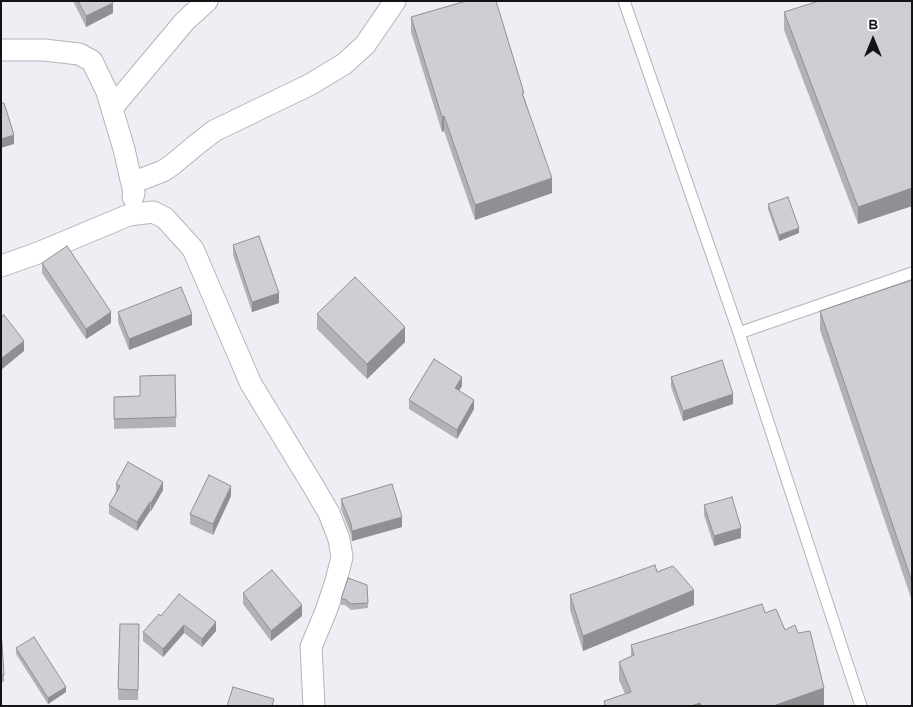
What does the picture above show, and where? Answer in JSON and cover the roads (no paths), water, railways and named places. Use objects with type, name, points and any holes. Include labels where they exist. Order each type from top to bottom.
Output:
[{"type":"street","points":[[112,108],[185,21],[207,1]]},
{"type":"street","points":[[132,183],[163,171],[214,131],[311,84],[344,64],[365,45],[395,1]]},
{"type":"street","points":[[1,50],[44,50],[79,54],[92,61],[107,92],[124,149],[134,193],[129,215]]},
{"type":"street","points":[[1,266],[38,253],[129,215],[153,212],[165,218],[193,249],[251,384],[329,513],[339,539],[342,557],[336,581],[311,646],[314,706]]},
{"type":"lane","points":[[624,1],[739,332],[861,706]]},
{"type":"lane","points":[[739,332],[912,273]]}]
